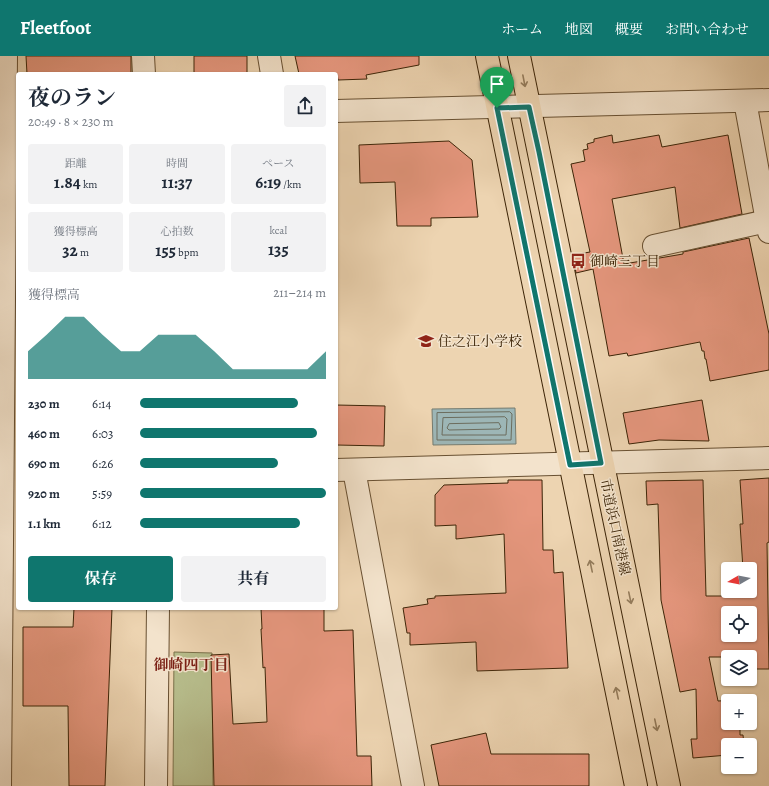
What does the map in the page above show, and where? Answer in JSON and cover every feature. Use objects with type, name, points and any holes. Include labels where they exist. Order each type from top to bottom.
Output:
[{"type":"main road","points":[[487,56],[636,786]]},
{"type":"main road","name":"市道浜口南港線","points":[[519,56],[601,463],[669,786]]},
{"type":"street","points":[[0,786],[7,476],[2,390],[2,221],[8,120],[6,56]]},
{"type":"street","points":[[143,56],[144,72]]},
{"type":"street","points":[[269,56],[272,72]]},
{"type":"street","points":[[654,246],[768,227],[745,100]]},
{"type":"street","points":[[338,111],[769,100]]},
{"type":"street","points":[[413,786],[345,470],[570,465],[769,458]]},
{"type":"street","points":[[156,786],[158,610]]},
{"type":"green space","points":[[174,652],[212,653],[213,786],[173,786]]},
{"type":"water","points":[[515,408],[516,444],[433,445],[432,409]]},
{"type":"building","points":[[26,56],[131,56],[131,72],[27,72]]},
{"type":"building","points":[[194,56],[247,56],[247,72],[194,72]]},
{"type":"building","points":[[295,56],[419,56],[419,65],[366,75],[367,79],[338,80],[338,72],[299,72]]},
{"type":"building","points":[[612,135],[613,143],[659,135],[662,147],[728,135],[742,214],[680,228],[675,187],[612,199],[624,264],[683,254],[683,252],[749,238],[769,334],[769,370],[710,381],[704,351],[702,351],[700,342],[628,356],[627,353],[609,356],[593,269],[576,273],[573,255],[590,252],[571,164],[585,161],[583,150],[588,149],[587,144],[594,142],[594,139]]},
{"type":"building","points":[[449,141],[472,160],[478,217],[431,218],[431,226],[397,226],[395,182],[360,183],[359,145]]},
{"type":"building","points":[[702,400],[709,441],[659,440],[629,444],[623,413]]},
{"type":"building","points":[[338,405],[385,406],[384,446],[338,445]]},
{"type":"building","points":[[769,478],[769,542],[767,543],[769,669],[757,669],[757,650],[721,650],[721,657],[709,657],[718,701],[721,701],[721,730],[740,730],[740,735],[743,735],[743,738],[721,738],[721,756],[693,758],[691,739],[697,739],[696,689],[680,692],[661,600],[658,504],[647,505],[646,481],[703,480],[706,596],[721,596],[721,598],[757,598],[757,562],[743,562],[740,524],[743,524],[740,480]]},
{"type":"building","points":[[508,480],[542,480],[543,550],[553,550],[554,573],[563,572],[568,668],[477,671],[476,642],[410,645],[410,633],[407,633],[403,608],[428,604],[427,599],[435,598],[435,596],[506,593],[504,534],[456,539],[456,525],[435,526],[435,495],[444,485],[508,483]]},
{"type":"building","points":[[74,610],[112,610],[105,786],[69,786],[68,706],[23,706],[23,627],[73,627]]},
{"type":"building","points":[[261,610],[324,610],[324,631],[353,630],[357,756],[371,756],[372,786],[214,786],[211,655],[229,654],[233,724],[267,722]]},
{"type":"building","points":[[486,733],[491,754],[589,754],[589,786],[439,786],[431,745]]},
{"type":"place","name":"御崎三丁目","points":[[578,261]]},
{"type":"place","name":"住之江小学校","points":[[426,341]]},
{"type":"district","name":"御崎四丁目","points":[[191,665]]},
{"type":"route","points":[[529,107],[601,463],[570,465],[497,108],[529,107]]}]
